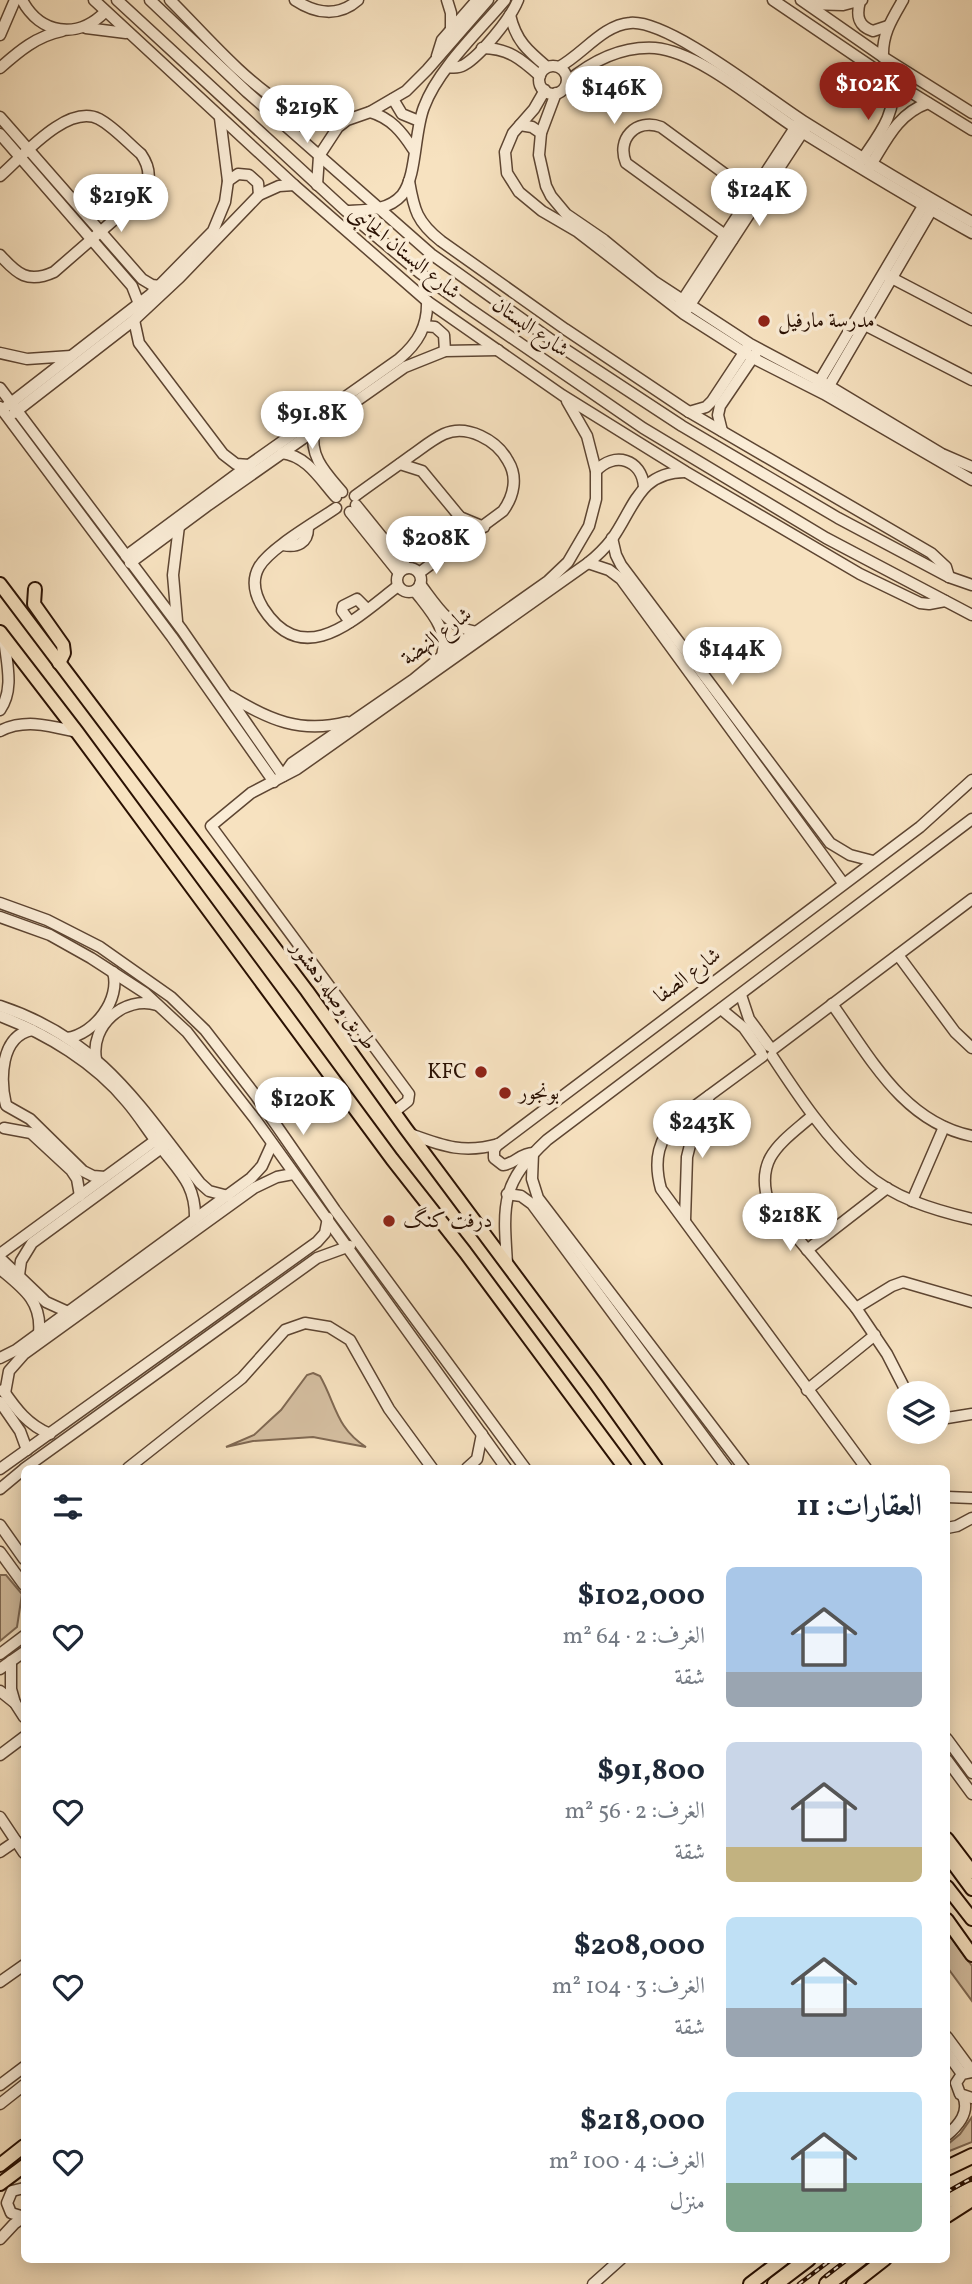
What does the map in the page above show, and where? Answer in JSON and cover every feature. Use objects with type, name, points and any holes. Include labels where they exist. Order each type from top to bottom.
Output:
[{"type":"highway","points":[[950,2167],[972,2156]]},
{"type":"highway","points":[[950,2200],[972,2189]]},
{"type":"highway","points":[[775,2284],[803,2263]]},
{"type":"highway","points":[[827,2284],[855,2263]]},
{"type":"main road","name":"طريق وصله دهشور","points":[[0,584],[307,991],[654,1465]]},
{"type":"main road","points":[[36,589],[34,604],[63,645],[64,653],[59,663]]},
{"type":"main road","points":[[2,634],[623,1465]]},
{"type":"main road","points":[[950,1843],[972,1872]]},
{"type":"main road","points":[[950,1860],[972,1889]]},
{"type":"main road","points":[[950,1891],[972,1919]]},
{"type":"main road","points":[[950,1925],[972,1955]]},
{"type":"main road","points":[[0,2165],[21,2149]]},
{"type":"main road","points":[[0,2184],[21,2168]]},
{"type":"main road","points":[[950,2214],[972,2200]]},
{"type":"main road","points":[[750,2284],[778,2263]]},
{"type":"main road","points":[[853,2284],[880,2263]]},
{"type":"street","points":[[0,35],[15,0]]},
{"type":"street","points":[[22,0],[40,22],[65,30]]},
{"type":"street","name":"شارع البستان الجانبى","points":[[94,0],[294,185],[428,301],[562,395],[686,472],[860,574],[911,600],[929,604],[945,601]]},
{"type":"street","name":"شارع البستان","points":[[117,0],[346,211],[420,273],[467,307],[643,428],[826,538],[972,615]]},
{"type":"street","name":"شارع البستان","points":[[150,0],[247,92],[431,254],[580,359],[682,426],[866,534],[949,577],[972,585]]},
{"type":"street","points":[[170,0],[256,83],[285,107],[341,124]]},
{"type":"street","points":[[295,0],[324,12],[342,10],[359,0]]},
{"type":"street","points":[[447,0],[451,13],[451,30]]},
{"type":"street","points":[[437,59],[440,44],[477,0]]},
{"type":"street","points":[[317,185],[319,156],[341,124],[393,99],[417,81],[488,0]]},
{"type":"street","points":[[346,211],[379,208],[398,199],[410,177],[419,121],[430,92],[505,0]]},
{"type":"street","points":[[448,67],[464,65],[482,48],[510,15],[518,0]]},
{"type":"street","points":[[773,0],[891,80],[972,130]]},
{"type":"street","points":[[804,2],[843,5],[861,0],[858,18],[861,25],[873,31],[888,26]]},
{"type":"street","points":[[883,57],[884,37],[888,26],[904,0]]},
{"type":"street","points":[[804,2],[883,57],[971,112],[961,124]]},
{"type":"street","points":[[82,28],[105,12]]},
{"type":"street","points":[[510,15],[521,45],[547,67],[559,67],[579,55],[612,27],[631,22],[653,26],[713,61],[802,126]]},
{"type":"street","points":[[0,68],[40,37],[65,30],[112,30],[131,35]]},
{"type":"street","points":[[655,48],[661,40],[663,30]]},
{"type":"street","points":[[595,40],[598,49],[606,57]]},
{"type":"street","points":[[482,48],[499,49],[514,54],[540,76]]},
{"type":"street","points":[[547,67],[540,76],[541,86],[556,93],[561,91],[567,82],[606,57],[625,51],[655,48],[691,59],[930,204],[972,233]]},
{"type":"street","points":[[559,67],[567,76],[567,82]]},
{"type":"street","points":[[865,164],[890,115],[894,97],[891,80]]},
{"type":"street","points":[[247,92],[256,83]]},
{"type":"street","points":[[545,90],[508,142],[505,162],[512,184],[528,200],[578,232],[683,308],[751,351],[942,454],[972,467]]},
{"type":"street","points":[[556,93],[541,133],[540,166],[546,186],[566,215],[683,308]]},
{"type":"street","points":[[393,99],[402,114],[419,121]]},
{"type":"street","points":[[865,164],[899,120],[912,109],[928,103]]},
{"type":"street","points":[[370,112],[397,127],[413,149]]},
{"type":"street","points":[[0,176],[65,121],[88,116],[102,120],[141,154],[149,177],[144,193],[54,272],[38,278],[22,275],[14,271],[0,255]]},
{"type":"street","points":[[0,117],[25,154],[92,240],[132,286],[139,304]]},
{"type":"street","points":[[14,407],[71,356],[127,322],[139,304],[178,274],[213,231],[225,202],[228,181],[220,118]]},
{"type":"street","points":[[729,237],[626,163],[622,149],[627,135],[646,124],[661,127],[756,196]]},
{"type":"street","points":[[520,125],[532,127],[541,133]]},
{"type":"street","points":[[683,308],[802,126]]},
{"type":"street","points":[[0,134],[25,154],[142,278],[152,285],[160,286]]},
{"type":"street","points":[[228,181],[238,174],[250,175],[258,183],[259,195]]},
{"type":"street","name":"شارع البستان الجانبى","points":[[410,177],[412,204],[419,219],[423,226],[441,241],[565,330],[690,412],[931,553],[946,567],[949,577]]},
{"type":"street","points":[[278,779],[4,412],[116,334],[259,195],[272,188],[294,185]]},
{"type":"street","points":[[528,200],[539,195],[546,186]]},
{"type":"street","points":[[930,204],[972,222]]},
{"type":"street","points":[[821,388],[930,204]]},
{"type":"street","points":[[431,254],[441,241]]},
{"type":"street","points":[[382,263],[394,250]]},
{"type":"street","points":[[887,276],[972,320]]},
{"type":"street","points":[[128,559],[204,503],[314,430],[326,417],[399,359],[415,344],[424,326],[428,301]]},
{"type":"street","points":[[127,322],[223,454],[232,462],[249,465]]},
{"type":"street","points":[[860,322],[972,380]]},
{"type":"street","points":[[424,326],[435,327],[444,335],[445,351]]},
{"type":"street","points":[[116,334],[139,342]]},
{"type":"street","points":[[128,559],[179,526],[222,485],[249,465],[405,368],[445,351],[500,350]]},
{"type":"street","points":[[690,412],[706,407],[712,401],[751,351]]},
{"type":"street","points":[[722,432],[719,424],[720,406],[751,351]]},
{"type":"street","points":[[0,353],[27,359],[71,356]]},
{"type":"street","points":[[0,388],[180,627],[226,694],[278,779]]},
{"type":"street","points":[[821,388],[972,480]]},
{"type":"street","name":"شارع النهضة","points":[[278,779],[297,769],[539,593],[584,539],[593,513],[596,471],[587,436],[562,395]]},
{"type":"street","points":[[636,441],[643,428]]},
{"type":"street","points":[[314,430],[316,457],[339,494],[336,508],[263,562],[255,577],[255,593],[270,618],[286,632],[306,638],[328,635],[398,586],[403,571]]},
{"type":"street","points":[[336,508],[344,513],[401,464],[443,435],[463,432],[487,439],[506,457],[513,472],[511,498],[503,511],[484,527],[419,573]]},
{"type":"street","points":[[422,449],[422,471]]},
{"type":"street","points":[[282,453],[307,463],[339,494]]},
{"type":"street","points":[[222,485],[227,467],[223,454]]},
{"type":"street","points":[[596,471],[615,459],[630,462],[641,472],[644,487],[668,473],[686,472]]},
{"type":"street","points":[[401,464],[422,471],[460,517],[484,527]]},
{"type":"street","name":"شارع النهضة","points":[[278,779],[292,763],[416,682],[442,656],[475,632],[589,563],[612,538],[644,487]]},
{"type":"street","points":[[339,494],[347,491],[403,571]]},
{"type":"street","points":[[460,517],[460,544]]},
{"type":"street","points":[[172,637],[180,627],[173,575],[179,526]]},
{"type":"street","points":[[612,538],[621,565],[729,717],[783,800],[844,883]]},
{"type":"street","points":[[589,563],[610,570],[621,579],[830,843],[850,855],[873,861]]},
{"type":"street","points":[[610,570],[614,565],[621,565]]},
{"type":"street","points":[[403,571],[411,568],[419,573]]},
{"type":"street","points":[[419,573],[418,587],[440,626],[444,644],[442,656]]},
{"type":"street","points":[[398,586],[405,592],[418,587]]},
{"type":"street","points":[[418,587],[448,620],[475,632]]},
{"type":"street","points":[[350,622],[342,611],[343,606],[357,599],[367,609]]},
{"type":"street","points":[[0,710],[8,694],[9,682],[2,634]]},
{"type":"street","points":[[226,694],[264,716],[292,725],[323,726],[355,720]]},
{"type":"street","points":[[0,731],[31,723],[77,732]]},
{"type":"street","points":[[278,779],[251,793],[211,825],[409,1094],[408,1101],[394,1112]]},
{"type":"street","name":"شارع الصفا","points":[[409,1133],[444,1146],[461,1149],[479,1149],[499,1143],[920,827],[972,780]]},
{"type":"street","points":[[783,800],[792,793]]},
{"type":"street","points":[[507,1264],[504,1221],[507,1194],[517,1172],[533,1153],[972,819]]},
{"type":"street","points":[[864,1465],[662,1189],[656,1158],[660,1142],[668,1129],[972,900]]},
{"type":"street","points":[[0,903],[47,920],[91,942],[171,997],[205,1030],[523,1465]]},
{"type":"street","points":[[0,917],[61,941],[113,972],[160,1006],[200,1047],[504,1465]]},
{"type":"street","points":[[898,956],[955,1032],[972,1048]]},
{"type":"street","points":[[67,1038],[85,1032],[110,1002],[115,984],[113,972]]},
{"type":"street","points":[[741,995],[749,1019],[768,1052],[812,1116],[864,1172],[912,1201],[972,1219]]},
{"type":"street","points":[[96,1059],[97,1038],[117,1011],[142,1002],[160,1006]]},
{"type":"street","points":[[832,1004],[888,1083],[904,1101],[944,1127],[972,1136]]},
{"type":"street","points":[[0,1006],[67,1038],[96,1059],[134,1096],[192,1189],[195,1219]]},
{"type":"street","points":[[721,1009],[768,1052]]},
{"type":"street","points":[[0,1016],[67,1050],[99,1074],[200,1183],[209,1191],[228,1196]]},
{"type":"street","points":[[1,1129],[9,1124],[11,1116],[4,1104],[0,1082],[6,1052],[16,1037],[32,1030]]},
{"type":"street","points":[[685,1221],[687,1157],[693,1133],[709,1096]]},
{"type":"street","points":[[4,1104],[30,1119],[83,1171],[93,1176],[105,1177]]},
{"type":"street","points":[[812,1116],[775,1148],[768,1161],[764,1175],[769,1203],[876,1335],[901,1381]]},
{"type":"street","points":[[912,1201],[944,1127]]},
{"type":"street","points":[[1,1129],[30,1133],[62,1161],[77,1179],[80,1196]]},
{"type":"street","points":[[68,1312],[46,1302],[0,1256],[105,1177],[162,1141]]},
{"type":"street","points":[[19,1275],[21,1261],[32,1243],[162,1141]]},
{"type":"street","points":[[499,1143],[494,1150],[494,1158],[503,1165],[523,1154],[533,1153]]},
{"type":"street","points":[[0,1358],[11,1353],[228,1196],[257,1172],[272,1144]]},
{"type":"street","points":[[533,1153],[533,1184],[543,1212],[725,1465]]},
{"type":"street","points":[[27,1450],[2,1394],[9,1371],[24,1354],[254,1188],[277,1177],[293,1174]]},
{"type":"street","points":[[807,1250],[887,1188]]},
{"type":"street","points":[[507,1194],[525,1198],[543,1212],[742,1465]]},
{"type":"street","points":[[0,1469],[317,1242],[325,1233],[327,1222],[335,1210]]},
{"type":"street","points":[[31,1465],[317,1258],[346,1248],[357,1239]]},
{"type":"street","points":[[0,1269],[36,1304],[40,1315],[39,1333]]},
{"type":"street","points":[[856,1308],[903,1282],[972,1302]]},
{"type":"street","points":[[132,1465],[242,1378],[285,1330],[305,1323],[329,1328],[350,1339],[389,1409],[430,1465]]},
{"type":"street","points":[[807,1390],[876,1335]]},
{"type":"street","points":[[2,1394],[24,1418],[36,1428],[50,1434]]},
{"type":"street","points":[[470,1416],[481,1408]]},
{"type":"street","points":[[950,1418],[972,1414]]},
{"type":"street","points":[[470,1465],[477,1459],[482,1434]]},
{"type":"street","points":[[0,1489],[21,1472]]},
{"type":"street","points":[[950,1497],[972,1498]]},
{"type":"street","points":[[950,1527],[972,1518]]},
{"type":"street","points":[[0,1525],[21,1555]]},
{"type":"street","points":[[0,1552],[21,1582]]},
{"type":"street","points":[[0,1654],[21,1638]]},
{"type":"street","points":[[0,1669],[21,1654]]},
{"type":"street","points":[[11,1661],[11,1689],[21,1712]]},
{"type":"street","points":[[0,1691],[15,1703]]},
{"type":"street","points":[[0,1755],[21,1739]]},
{"type":"street","points":[[950,1743],[972,1773]]},
{"type":"street","points":[[950,1764],[972,1794]]},
{"type":"street","points":[[0,1817],[21,1848]]},
{"type":"street","points":[[0,1852],[16,1841]]},
{"type":"street","points":[[0,1982],[21,1967]]},
{"type":"street","points":[[950,2047],[961,2084],[965,2110],[950,2134]]},
{"type":"street","points":[[950,2060],[961,2084]]},
{"type":"street","points":[[0,2085],[21,2069]]},
{"type":"street","points":[[0,2104],[21,2087]]},
{"type":"street","points":[[950,2135],[960,2128],[972,2105]]},
{"type":"street","points":[[0,2237],[10,2224],[6,2207],[12,2191],[21,2187]]},
{"type":"street","points":[[0,2237],[21,2219]]},
{"type":"street","points":[[586,2284],[610,2263]]},
{"type":"street","points":[[593,2284],[617,2263]]},
{"type":"shaded area","points":[[313,1373],[320,1376],[342,1424],[366,1447],[313,1437],[253,1441],[226,1447],[254,1435],[281,1410],[307,1375]]},
{"type":"shaded area","points":[[0,1575],[6,1575],[21,1593],[21,1601],[17,1627],[0,1641]]},
{"type":"shaded area","points":[[950,1936],[972,1966],[972,2001],[950,1971]]},
{"type":"shaded area","points":[[972,2117],[972,2142],[950,2151],[950,2142]]},
{"type":"railway","points":[[950,2190],[972,2178]]},
{"type":"railway","points":[[799,2284],[827,2263]]},
{"type":"railway","points":[[826,2276],[843,2263]]},
{"type":"place","name":"مدرسة مارفيل","points":[[764,321]]},
{"type":"place","name":"KFC","points":[[481,1072]]},
{"type":"place","name":"بونجور","points":[[505,1093]]},
{"type":"place","name":"درفت كنگ","points":[[389,1221]]}]
